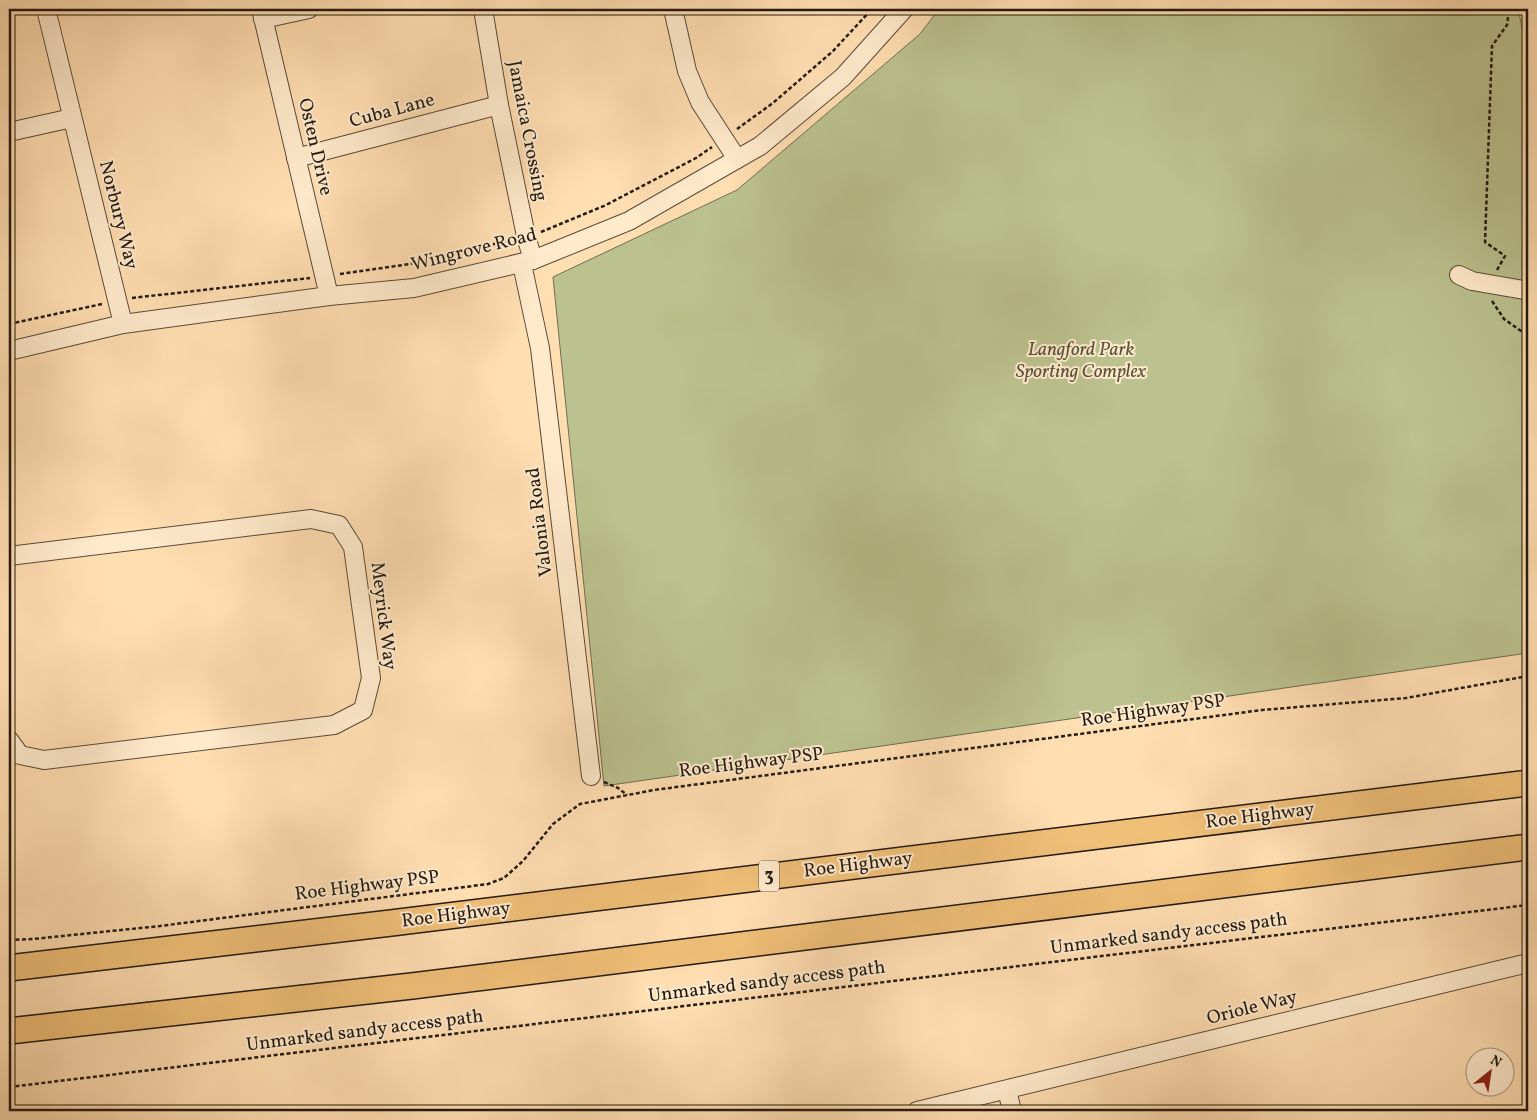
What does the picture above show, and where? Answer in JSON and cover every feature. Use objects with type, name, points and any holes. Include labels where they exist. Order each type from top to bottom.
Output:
[{"type":"highway","name":"Roe Highway","points":[[9,968],[391,923],[1528,783]]},
{"type":"highway","points":[[9,1031],[402,987],[1528,847]]},
{"type":"street","name":"Norbury Way","points":[[46,9],[123,324]]},
{"type":"street","points":[[262,14],[309,9]]},
{"type":"street","name":"Jamaica Crossing","points":[[483,9],[526,236],[528,262]]},
{"type":"street","points":[[673,9],[687,71],[700,102],[737,159]]},
{"type":"street","name":"Wingrove Road","points":[[9,351],[123,324],[329,296],[414,288],[528,262],[629,221],[760,146],[843,77],[904,9]]},
{"type":"street","name":"Osten Drive","points":[[262,14],[329,296]]},
{"type":"street","name":"Cuba Lane","points":[[296,158],[500,105]]},
{"type":"street","points":[[9,132],[72,118]]},
{"type":"street","name":"Valonia Road","points":[[528,262],[591,776]]},
{"type":"street","points":[[1459,274],[1472,281],[1524,290]]},
{"type":"street","name":"Meyrick Way","points":[[9,556],[311,519],[339,525],[353,547],[371,678],[363,710],[334,725],[44,760],[20,755],[9,740]]},
{"type":"street","name":"Oriole Way","points":[[917,1111],[1528,963]]},
{"type":"street","points":[[1007,1090],[1012,1111]]},
{"type":"path","points":[[9,324],[137,297],[324,276],[410,264],[536,234],[606,205],[696,158],[773,103],[825,58],[872,9]]},
{"type":"path","points":[[1509,9],[1507,25],[1492,46],[1485,242],[1505,256],[1486,291],[1504,319],[1528,336]]},
{"type":"path","points":[[1525,9],[1528,38]]},
{"type":"path","name":"Roe Highway PSP","points":[[9,940],[160,926],[488,884],[504,878],[523,861],[553,824],[580,804],[654,790],[1262,710],[1406,698],[1528,676]]},
{"type":"path","points":[[591,776],[618,788],[627,795]]},
{"type":"path","name":"Unmarked sandy access path","points":[[9,1087],[1528,905]]},
{"type":"green space","name":"Langford Park Sporting Complex","points":[[939,9],[1518,9],[1528,53],[1528,653],[604,786],[553,277],[737,190],[920,34]]}]
